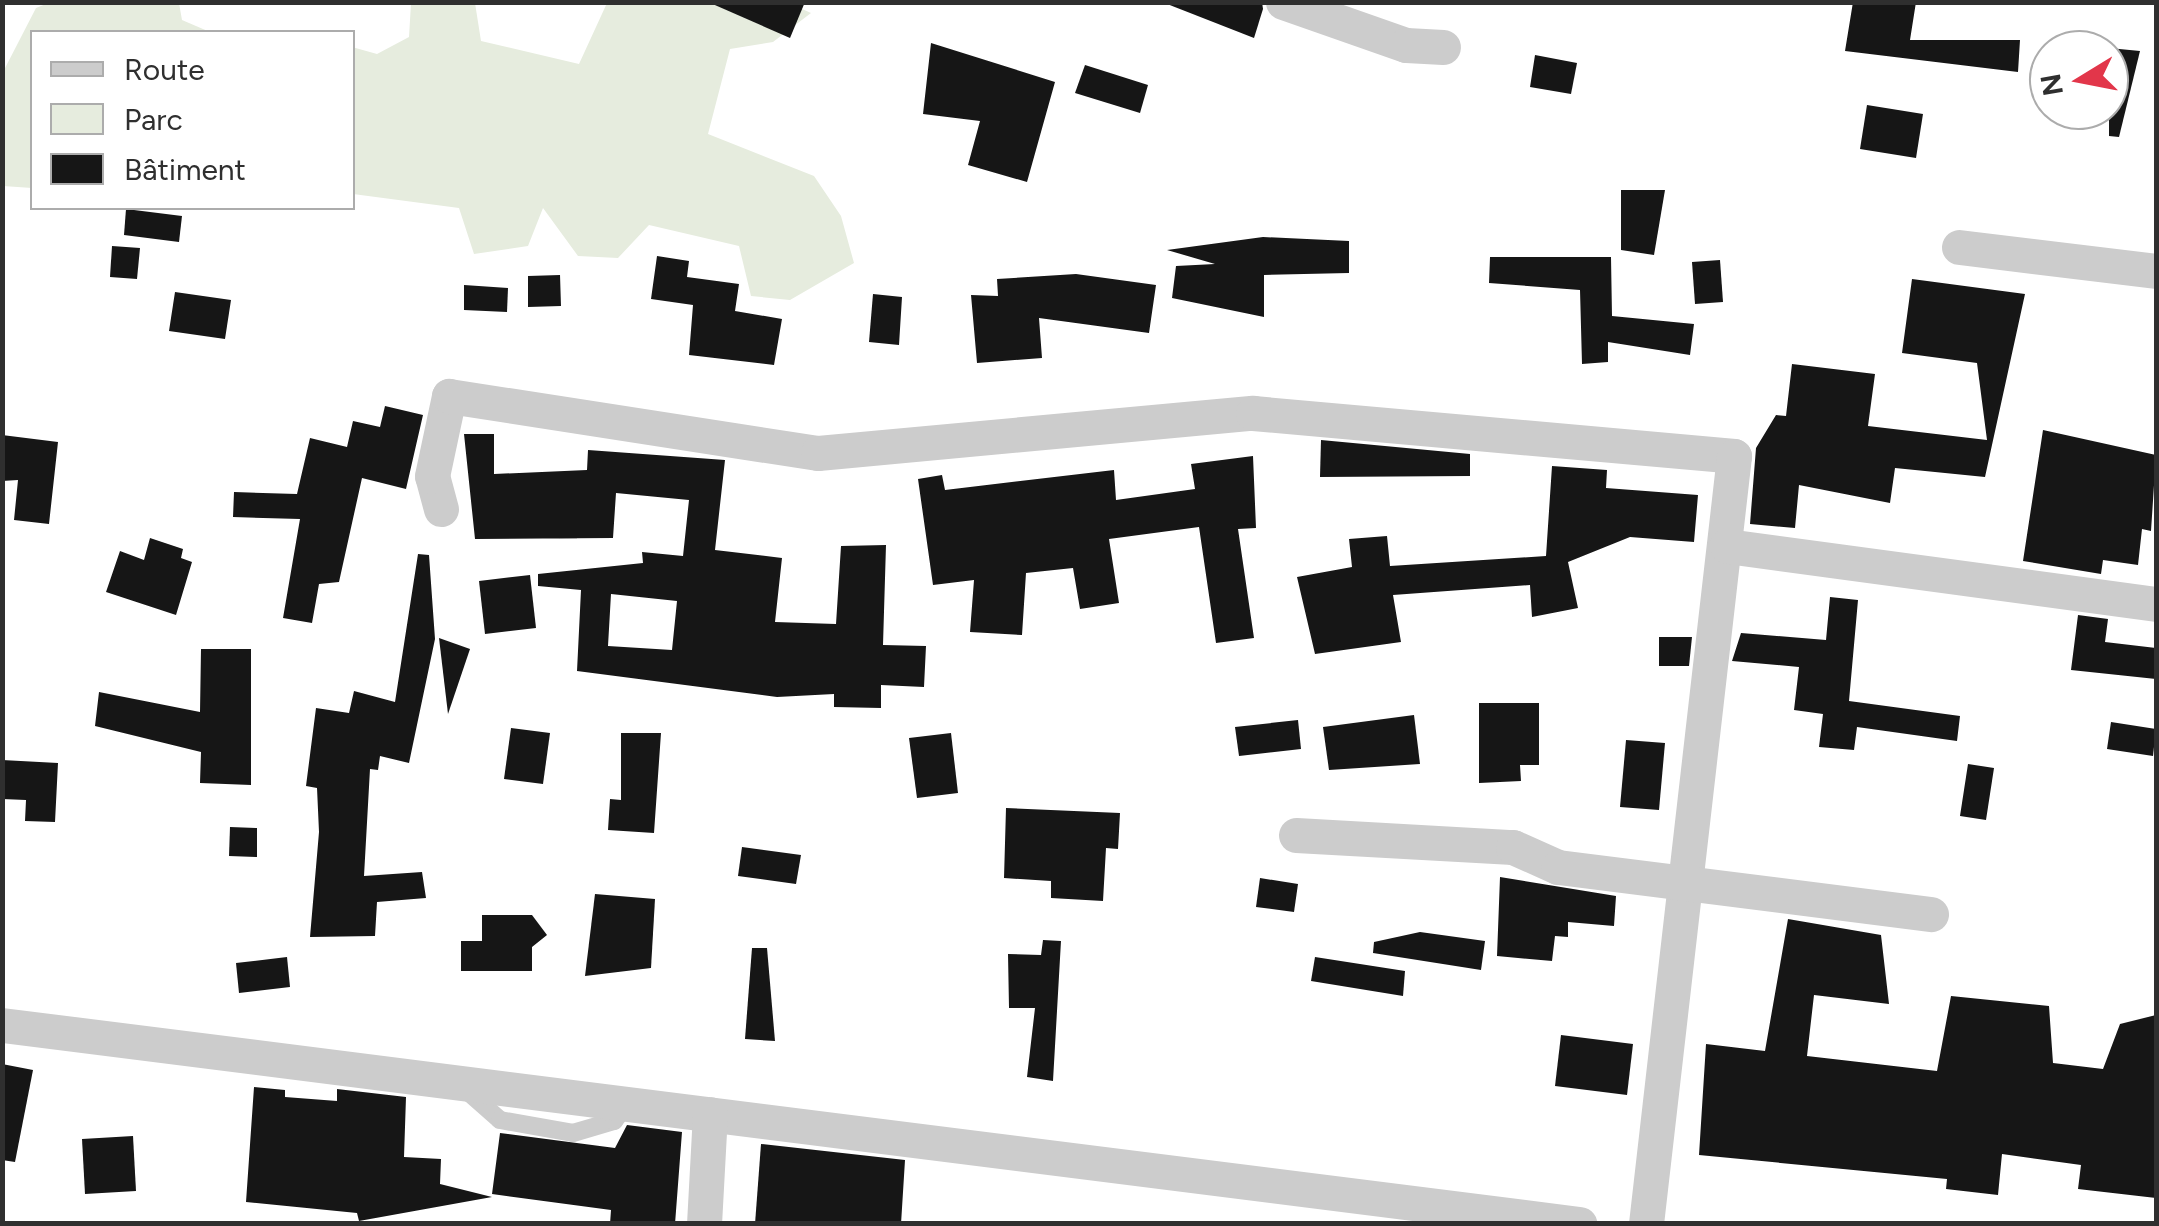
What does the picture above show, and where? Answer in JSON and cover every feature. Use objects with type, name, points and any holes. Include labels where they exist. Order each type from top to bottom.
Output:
[{"type":"street","points":[[1283,2],[1406,45],[1442,48]]},
{"type":"street","points":[[1959,247],[2156,272]]},
{"type":"street","points":[[441,509],[432,476],[448,396],[818,453],[1253,413],[1734,456],[1728,546],[1646,1224]]},
{"type":"street","points":[[1728,546],[2156,604]]},
{"type":"street","points":[[1296,835],[1513,847],[1558,868],[1932,914]]},
{"type":"street","points":[[2,1025],[1580,1224]]},
{"type":"street","points":[[704,1224],[710,1114]]},
{"type":"green space","points":[[51,2],[179,3],[182,20],[205,30],[30,30],[30,188],[3,186],[3,72],[36,8]]},
{"type":"green space","points":[[411,3],[475,3],[481,41],[579,64],[607,3],[789,3],[811,13],[773,42],[730,49],[708,134],[814,176],[841,216],[854,263],[790,300],[751,296],[739,246],[649,225],[618,258],[578,256],[543,208],[528,246],[474,254],[459,208],[355,194],[355,48],[377,54],[409,37]]},
{"type":"building","points":[[708,2],[805,2],[790,38]]},
{"type":"building","points":[[1162,2],[1262,2],[1263,9],[1254,38]]},
{"type":"building","points":[[1853,2],[1916,2],[1910,40],[2020,40],[2018,72],[1845,51]]},
{"type":"building","points":[[931,43],[1055,82],[1027,182],[968,165],[980,121],[923,114]]},
{"type":"building","points":[[2129,50],[2140,51],[2129,96]]},
{"type":"building","points":[[1535,55],[1577,63],[1571,94],[1530,87]]},
{"type":"building","points":[[1085,65],[1148,85],[1140,113],[1075,93]]},
{"type":"building","points":[[1867,105],[1923,114],[1916,158],[1860,149]]},
{"type":"building","points":[[2109,130],[2121,130],[2119,137],[2109,136]]},
{"type":"building","points":[[1621,190],[1665,190],[1654,255],[1621,250]]},
{"type":"building","points":[[126,210],[182,216],[179,242],[124,235]]},
{"type":"building","points":[[1263,237],[1349,241],[1349,273],[1264,275],[1264,317],[1172,298],[1176,266],[1215,264],[1167,250]]},
{"type":"building","points":[[112,246],[140,248],[137,279],[110,277]]},
{"type":"building","points":[[657,256],[689,261],[687,277],[739,284],[735,311],[782,319],[774,365],[689,355],[693,305],[651,299]]},
{"type":"building","points":[[1490,257],[1611,257],[1612,316],[1694,324],[1690,355],[1608,342],[1608,362],[1582,364],[1580,290],[1489,283]]},
{"type":"building","points":[[1720,260],[1723,302],[1695,304],[1692,262]]},
{"type":"building","points":[[1076,274],[1156,285],[1149,333],[1039,318],[1042,358],[977,363],[971,295],[998,296],[997,279]]},
{"type":"building","points":[[560,275],[561,306],[528,307],[528,276]]},
{"type":"building","points":[[1912,279],[2025,294],[1985,477],[1895,468],[1890,503],[1799,485],[1795,528],[1750,524],[1756,448],[1776,415],[1786,416],[1792,364],[1875,374],[1868,426],[1987,440],[1977,363],[1902,353]]},
{"type":"building","points":[[464,285],[508,288],[507,312],[464,310]]},
{"type":"building","points":[[175,292],[231,300],[225,339],[169,331]]},
{"type":"building","points":[[873,294],[902,297],[899,345],[869,342]]},
{"type":"building","points":[[385,406],[423,415],[406,489],[362,478],[339,582],[319,584],[312,623],[283,618],[300,519],[233,517],[234,492],[297,494],[310,438],[347,447],[353,421],[380,427]]},
{"type":"building","points":[[2043,430],[2156,455],[2151,531],[2142,529],[2138,565],[2103,560],[2101,574],[2023,561]]},
{"type":"building","points":[[464,434],[494,434],[494,474],[587,470],[588,450],[725,460],[715,550],[782,558],[775,622],[836,624],[841,546],[886,545],[883,645],[926,646],[924,687],[881,685],[881,708],[834,707],[834,694],[777,697],[577,671],[581,590],[538,586],[538,574],[643,563],[642,552],[683,556],[689,500],[616,493],[613,538],[475,539]],"holes":[[[611,594],[677,601],[672,650],[608,646]]]},
{"type":"building","points":[[2,435],[58,442],[49,524],[14,520],[18,480],[2,481]]},
{"type":"building","points":[[1321,440],[1470,454],[1470,476],[1320,477]]},
{"type":"building","points":[[1253,456],[1256,528],[1238,529],[1254,638],[1216,643],[1199,527],[1109,539],[1119,603],[1080,609],[1073,568],[1026,573],[1022,635],[970,632],[974,580],[933,585],[918,479],[942,475],[945,490],[1114,470],[1116,500],[1195,489],[1191,464]]},
{"type":"building","points":[[1552,466],[1607,470],[1606,488],[1698,495],[1694,542],[1630,537],[1568,562],[1578,608],[1532,617],[1530,585],[1393,595],[1401,642],[1315,654],[1297,577],[1352,567],[1349,539],[1387,536],[1390,566],[1546,556]]},
{"type":"building","points":[[150,538],[183,549],[181,558],[192,562],[176,615],[106,592],[120,551],[144,560]]},
{"type":"building","points":[[418,554],[429,555],[435,639],[409,763],[380,756],[378,770],[370,769],[364,876],[422,872],[426,898],[377,902],[375,936],[310,937],[319,832],[317,788],[306,786],[316,708],[349,713],[354,691],[395,702]]},
{"type":"building","points":[[530,575],[536,628],[485,634],[479,581]]},
{"type":"building","points":[[1830,597],[1858,600],[1849,701],[1960,716],[1957,741],[1857,727],[1854,750],[1819,747],[1823,714],[1794,710],[1799,667],[1732,661],[1741,633],[1826,640]]},
{"type":"building","points":[[2078,615],[2108,619],[2105,642],[2156,648],[2156,679],[2071,670]]},
{"type":"building","points":[[1659,637],[1692,637],[1689,666],[1659,666]]},
{"type":"building","points":[[439,638],[470,649],[448,714]]},
{"type":"building","points":[[201,649],[251,649],[251,785],[200,783],[201,752],[95,726],[99,692],[200,712]]},
{"type":"building","points":[[1479,703],[1539,703],[1539,765],[1520,765],[1521,781],[1479,783]]},
{"type":"building","points":[[1414,715],[1420,764],[1329,770],[1323,727]]},
{"type":"building","points":[[1298,720],[1301,749],[1239,756],[1235,727]]},
{"type":"building","points":[[2111,722],[2156,729],[2153,756],[2107,749]]},
{"type":"building","points":[[511,728],[550,733],[543,784],[504,779]]},
{"type":"building","points":[[621,733],[661,733],[654,833],[608,830],[610,799],[621,800]]},
{"type":"building","points":[[951,733],[958,793],[917,798],[909,738]]},
{"type":"building","points":[[1626,740],[1665,743],[1659,810],[1620,807]]},
{"type":"building","points":[[2,760],[58,763],[55,822],[25,821],[26,800],[2,799]]},
{"type":"building","points":[[1968,764],[1994,768],[1986,820],[1960,816]]},
{"type":"building","points":[[1006,808],[1120,813],[1118,849],[1106,848],[1103,901],[1051,898],[1051,881],[1004,878]]},
{"type":"building","points":[[230,827],[257,828],[257,857],[229,856]]},
{"type":"building","points":[[742,847],[801,855],[796,884],[738,876]]},
{"type":"building","points":[[1500,877],[1616,896],[1614,926],[1568,922],[1568,937],[1555,936],[1552,961],[1497,956]]},
{"type":"building","points":[[1260,878],[1298,884],[1294,912],[1256,907]]},
{"type":"building","points":[[595,894],[655,899],[651,968],[585,976]]},
{"type":"building","points":[[482,915],[532,915],[547,935],[532,947],[532,971],[461,971],[461,941],[482,941]]},
{"type":"building","points":[[1788,919],[1881,935],[1889,1004],[1814,995],[1807,1056],[1937,1071],[1951,996],[2049,1006],[2053,1063],[2103,1069],[2120,1024],[2156,1015],[2156,1198],[2078,1189],[2081,1165],[2002,1154],[1998,1195],[1946,1189],[1947,1179],[1699,1155],[1706,1044],[1765,1051]]},
{"type":"building","points":[[1420,932],[1485,941],[1481,970],[1373,953],[1374,942]]},
{"type":"building","points":[[1043,940],[1061,941],[1053,1081],[1027,1077],[1035,1008],[1009,1008],[1008,954],[1041,955]]},
{"type":"building","points":[[752,948],[767,948],[775,1041],[745,1039]]},
{"type":"building","points":[[287,957],[290,987],[239,993],[236,963]]},
{"type":"building","points":[[1315,957],[1405,971],[1403,996],[1311,981]]},
{"type":"building","points":[[1561,1035],[1633,1044],[1627,1095],[1555,1086]]},
{"type":"building","points":[[2,1064],[33,1070],[15,1162],[2,1160]]},
{"type":"building","points":[[254,1087],[285,1090],[285,1097],[337,1101],[337,1089],[406,1097],[404,1157],[441,1159],[440,1184],[492,1197],[359,1221],[357,1213],[246,1202]]},
{"type":"building","points":[[627,1125],[682,1132],[675,1224],[610,1224],[611,1210],[492,1194],[500,1133],[615,1148]]},
{"type":"building","points":[[133,1136],[136,1191],[85,1194],[82,1139]]},
{"type":"building","points":[[761,1144],[905,1160],[901,1224],[755,1224]]}]
